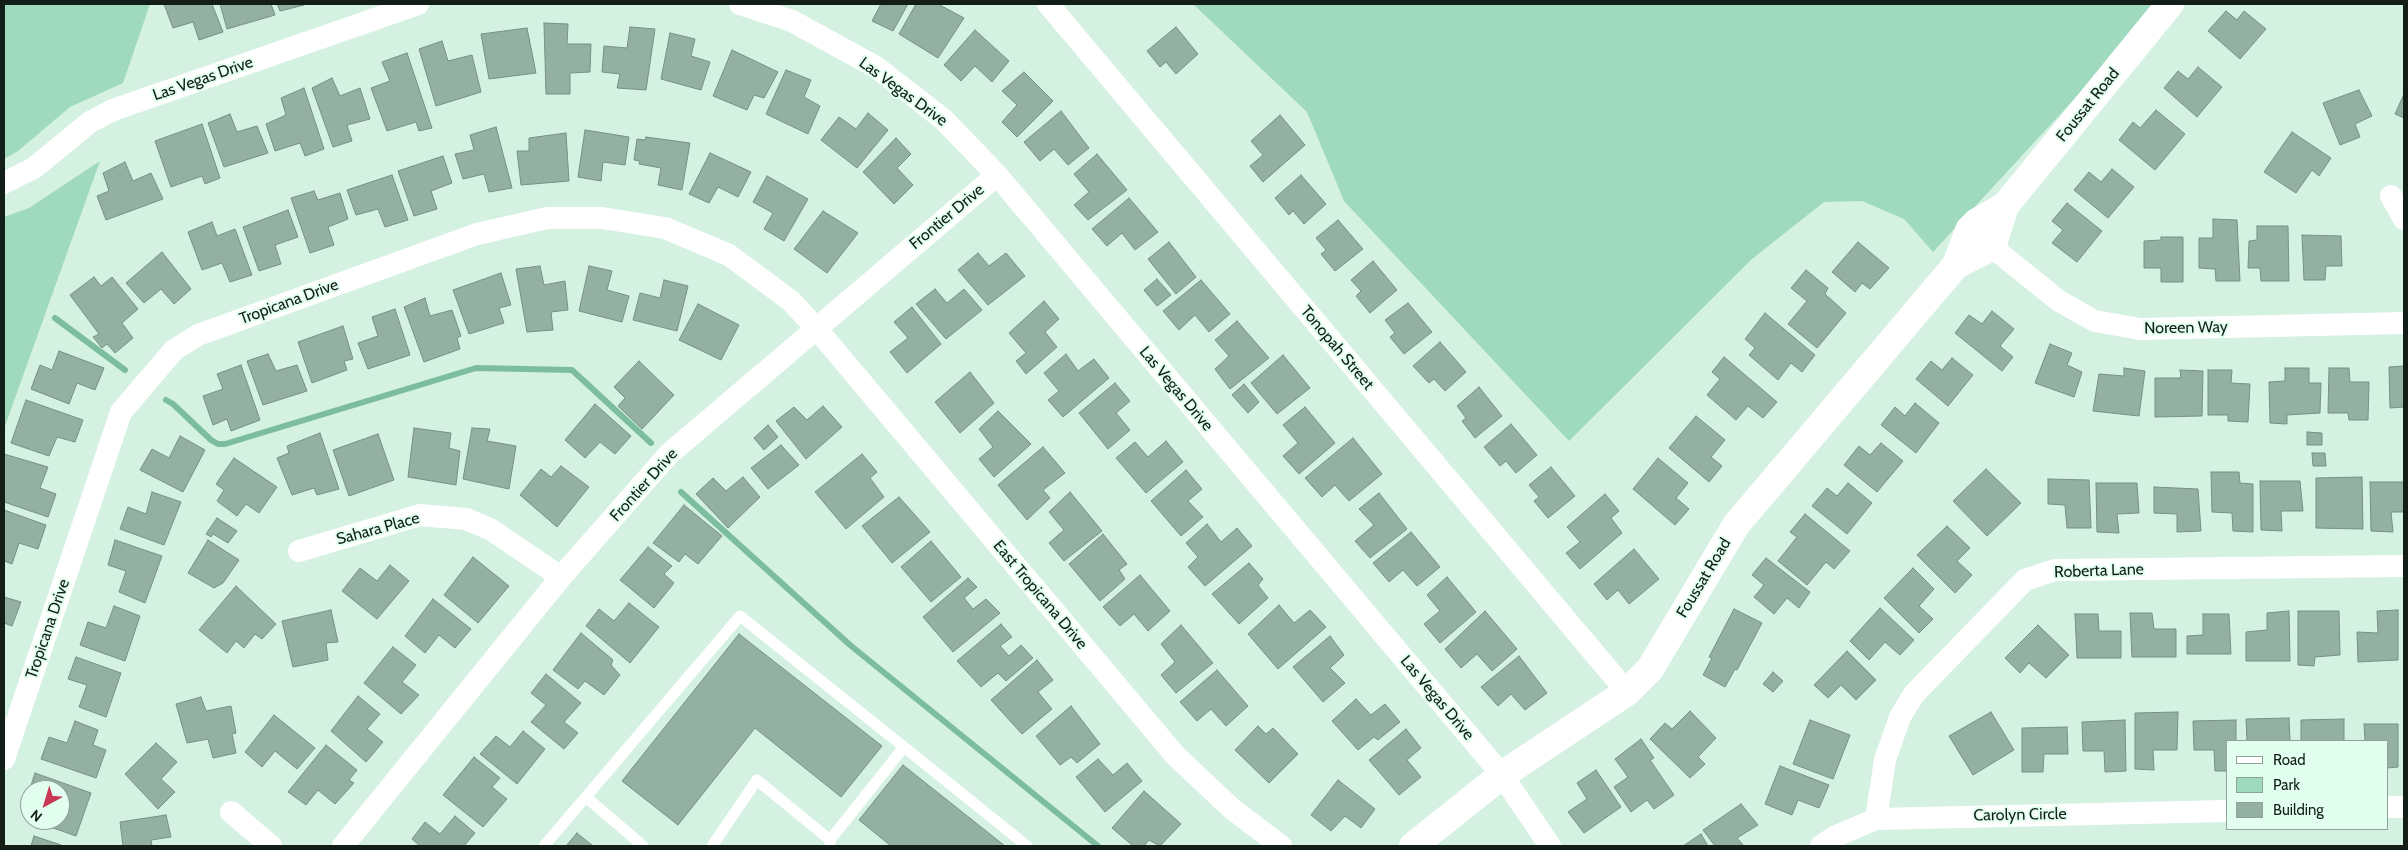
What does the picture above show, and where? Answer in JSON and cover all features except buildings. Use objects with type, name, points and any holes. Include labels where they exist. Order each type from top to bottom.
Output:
[{"type":"main road","name":"Foussat Road","points":[[1956,265],[1992,247],[2006,206],[2170,4]]},
{"type":"main road","name":"Foussat Road","points":[[1413,846],[1502,775],[1627,692],[1650,669],[1736,526],[1956,265],[1969,230],[1978,222],[2006,206]]},
{"type":"street","name":"Las Vegas Drive","points":[[4,183],[34,168],[90,122],[114,110],[418,4]]},
{"type":"street","name":"Las Vegas Drive","points":[[740,4],[792,21],[876,68],[944,119],[996,175],[1502,775],[1550,846]]},
{"type":"street","name":"Tonopah Street","points":[[1048,4],[1627,692]]},
{"type":"street","name":"Frontier Drive","points":[[344,846],[561,577],[669,454],[996,175]]},
{"type":"street","points":[[2391,196],[2404,219]]},
{"type":"street","name":"Tropicana Drive","points":[[4,759],[121,412],[174,350],[198,335],[477,234],[547,218],[602,218],[665,228],[729,256],[791,301],[816,328]]},
{"type":"street","name":"Noreen Way","points":[[1992,247],[2059,301],[2095,320],[2140,329],[2404,323]]},
{"type":"street","name":"East Tropicana Drive","points":[[816,328],[1175,755],[1231,808],[1281,846]]},
{"type":"street","name":"Sahara Place","points":[[300,551],[420,515],[466,519],[490,529],[561,577]]},
{"type":"street","name":"Roberta Lane","points":[[1876,819],[1885,760],[1900,717],[1914,694],[2025,580],[2055,570],[2404,566]]},
{"type":"street","points":[[2388,808],[2404,807]]},
{"type":"street","name":"Carolyn Circle","points":[[1821,846],[1834,837],[1876,819],[2226,811]]},
{"type":"street","points":[[231,812],[272,846]]},
{"type":"lane","points":[[544,846],[740,616],[1027,846]]},
{"type":"lane","points":[[712,846],[757,780],[830,843],[904,747]]},
{"type":"lane","points":[[586,797],[643,846]]},
{"type":"green space","points":[[4,4],[150,4],[123,83],[70,107],[18,151],[4,159]]},
{"type":"green space","points":[[1193,4],[2162,4],[1933,252],[1904,219],[1862,201],[1824,202],[1752,259],[1569,441],[1344,201],[1307,112]]},
{"type":"green space","points":[[100,161],[4,429],[4,217],[29,208]]},
{"type":"waterway","points":[[55,318],[125,370]]},
{"type":"waterway","points":[[166,400],[173,404],[211,440],[218,444],[225,444],[476,368],[572,370],[651,443]]},
{"type":"waterway","points":[[681,492],[850,645],[1098,846]]}]
